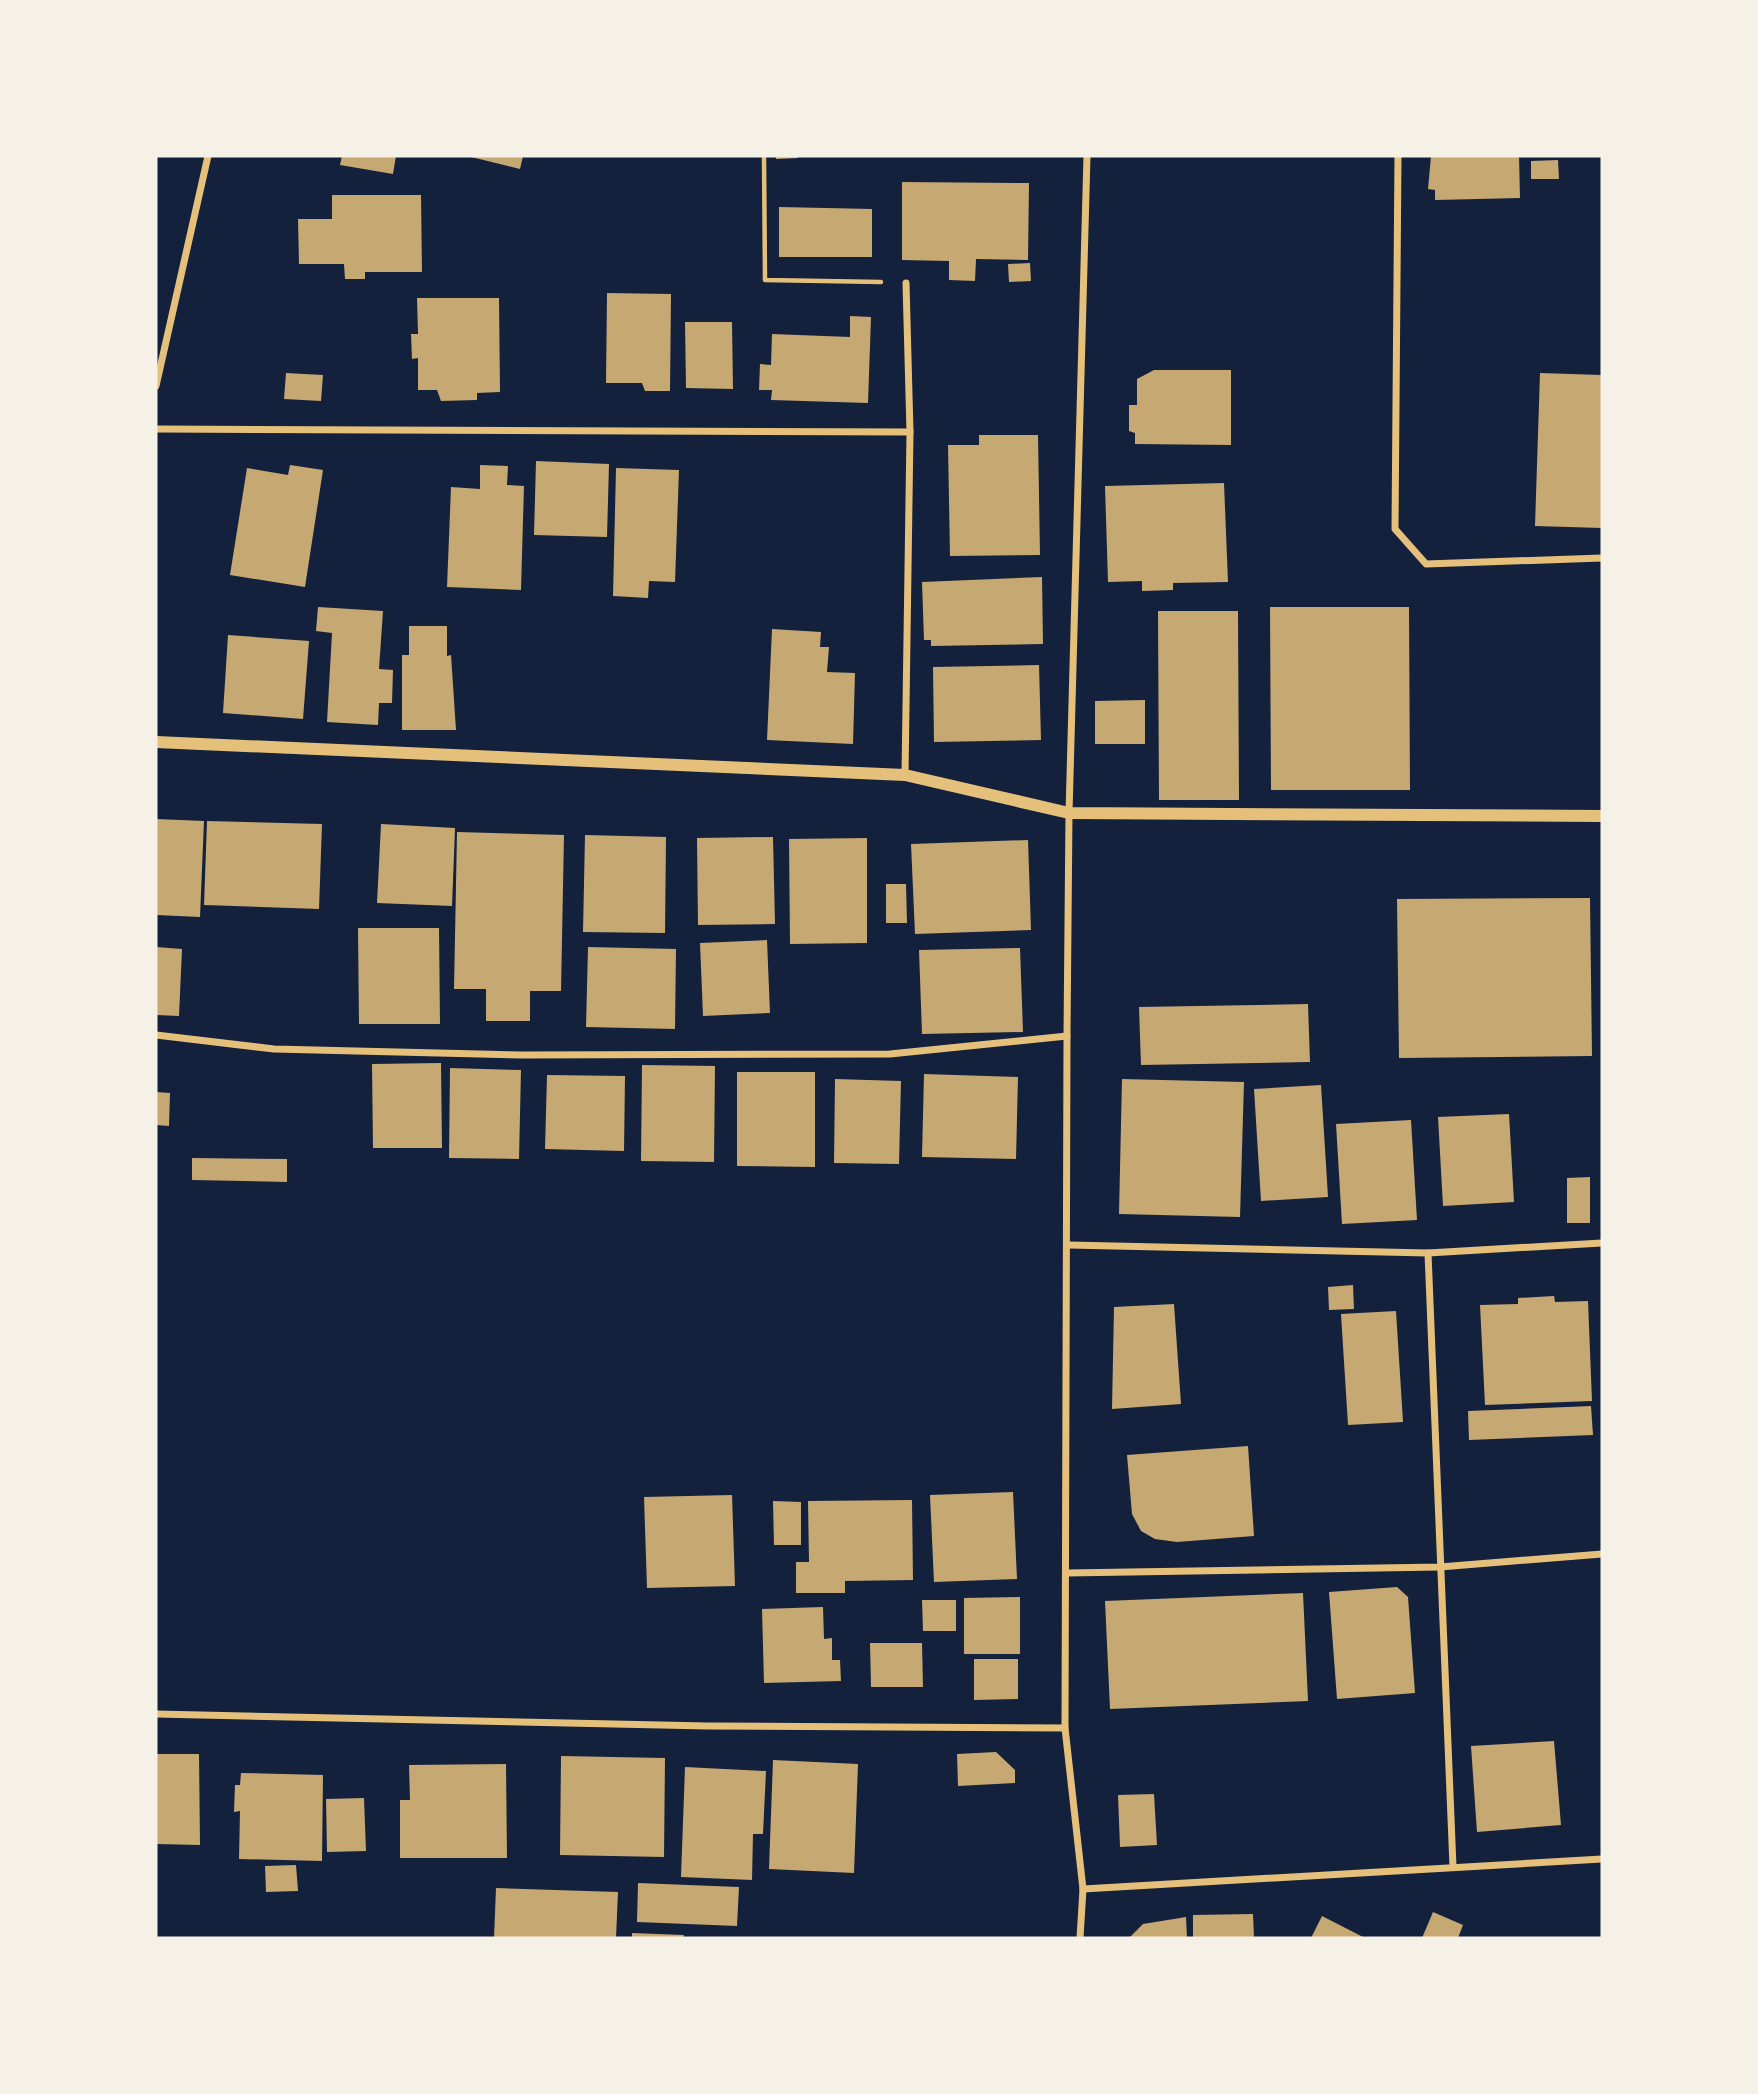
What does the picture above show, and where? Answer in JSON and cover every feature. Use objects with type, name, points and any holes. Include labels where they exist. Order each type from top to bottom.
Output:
[{"type":"street","points":[[156,386],[208,156]]},
{"type":"street","points":[[1080,1938],[1083,1889],[1065,1728],[1069,1245],[1067,1036],[1069,813],[1087,156]]},
{"type":"street","points":[[1398,156],[1395,529],[1426,564],[1602,558]]},
{"type":"street","points":[[905,775],[910,432],[906,283]]},
{"type":"street","points":[[156,429],[910,432]]},
{"type":"street","points":[[156,742],[905,775],[1069,813],[1602,816]]},
{"type":"street","points":[[156,1035],[274,1049],[522,1055],[890,1054],[1067,1036]]},
{"type":"street","points":[[1069,1245],[1428,1253],[1602,1243]]},
{"type":"street","points":[[1428,1253],[1453,1867]]},
{"type":"street","points":[[1068,1573],[1440,1567],[1602,1554]]},
{"type":"street","points":[[156,1714],[708,1726],[1065,1728]]},
{"type":"street","points":[[1083,1889],[1602,1859]]},
{"type":"path","points":[[764,156],[765,280],[906,283]]},
{"type":"building","points":[[342,156],[396,156],[393,174],[340,165]]},
{"type":"building","points":[[467,156],[523,156],[520,169]]},
{"type":"building","points":[[776,156],[798,156],[798,158],[776,159]]},
{"type":"building","points":[[1431,156],[1519,156],[1520,198],[1435,200],[1435,190],[1428,189]]},
{"type":"building","points":[[1558,160],[1559,179],[1531,179],[1531,161]]},
{"type":"building","points":[[902,182],[1029,183],[1028,260],[976,259],[975,281],[949,280],[949,261],[902,260]]},
{"type":"building","points":[[332,195],[421,195],[422,272],[365,272],[365,279],[345,279],[344,264],[299,264],[298,219],[332,219]]},
{"type":"building","points":[[779,207],[872,209],[872,257],[779,257]]},
{"type":"building","points":[[1030,263],[1031,281],[1009,282],[1008,264]]},
{"type":"building","points":[[607,293],[671,294],[670,391],[645,391],[642,383],[606,383]]},
{"type":"building","points":[[417,298],[499,298],[500,392],[477,393],[477,400],[441,401],[437,390],[418,390],[418,358],[412,359],[411,334],[418,334]]},
{"type":"building","points":[[850,316],[871,317],[868,403],[771,400],[772,390],[759,390],[760,364],[771,365],[772,334],[850,337]]},
{"type":"building","points":[[685,322],[732,322],[733,389],[686,388]]},
{"type":"building","points":[[1154,370],[1231,370],[1231,445],[1135,444],[1135,433],[1129,431],[1129,405],[1137,405],[1137,379]]},
{"type":"building","points":[[286,373],[323,375],[321,401],[284,399]]},
{"type":"building","points":[[1540,373],[1602,375],[1602,528],[1535,526]]},
{"type":"building","points":[[979,435],[1038,435],[1040,555],[950,556],[948,445],[979,445]]},
{"type":"building","points":[[536,461],[609,464],[607,537],[534,535]]},
{"type":"building","points":[[290,465],[323,470],[305,587],[230,575],[247,468],[288,475]]},
{"type":"building","points":[[480,465],[508,466],[507,485],[524,486],[521,590],[447,587],[451,487],[480,489]]},
{"type":"building","points":[[616,468],[679,470],[675,582],[649,581],[648,598],[613,596]]},
{"type":"building","points":[[1224,483],[1228,582],[1173,583],[1173,590],[1142,591],[1142,581],[1108,582],[1105,486]]},
{"type":"building","points":[[1042,577],[1043,644],[931,646],[931,640],[924,640],[922,582]]},
{"type":"building","points":[[318,607],[383,611],[379,669],[393,670],[392,703],[379,703],[378,725],[327,722],[332,633],[316,631]]},
{"type":"building","points":[[1270,607],[1409,607],[1410,790],[1271,790]]},
{"type":"building","points":[[1158,611],[1238,611],[1239,800],[1159,800]]},
{"type":"building","points":[[409,626],[447,626],[447,656],[451,655],[456,730],[402,730],[402,655],[409,655]]},
{"type":"building","points":[[772,629],[821,632],[820,647],[829,647],[827,672],[855,673],[853,744],[767,740]]},
{"type":"building","points":[[228,635],[309,641],[303,719],[223,713]]},
{"type":"building","points":[[1039,665],[1041,740],[934,742],[933,667]]},
{"type":"building","points":[[1145,700],[1145,744],[1095,744],[1095,701]]},
{"type":"building","points":[[156,819],[204,821],[200,917],[156,915]]},
{"type":"building","points":[[207,821],[322,824],[319,909],[204,905]]},
{"type":"building","points":[[381,824],[455,828],[452,906],[377,903]]},
{"type":"building","points":[[457,832],[564,835],[561,991],[530,991],[530,1021],[486,1021],[486,989],[454,989]]},
{"type":"building","points":[[585,835],[666,837],[665,933],[583,932]]},
{"type":"building","points":[[773,837],[775,924],[698,925],[697,838]]},
{"type":"building","points":[[867,838],[867,943],[790,944],[789,839]]},
{"type":"building","points":[[1028,840],[1031,930],[915,934],[911,844]]},
{"type":"building","points":[[886,884],[906,884],[907,923],[886,923]]},
{"type":"building","points":[[1590,898],[1592,1056],[1399,1058],[1397,899]]},
{"type":"building","points":[[358,928],[439,928],[440,1024],[359,1024]]},
{"type":"building","points":[[767,940],[770,1013],[703,1016],[700,943]]},
{"type":"building","points":[[156,947],[182,949],[179,1016],[156,1015]]},
{"type":"building","points":[[588,947],[676,949],[675,1029],[586,1027]]},
{"type":"building","points":[[1020,948],[1023,1032],[922,1034],[919,950]]},
{"type":"building","points":[[1308,1004],[1310,1062],[1141,1065],[1139,1007]]},
{"type":"building","points":[[441,1063],[442,1148],[373,1148],[372,1064]]},
{"type":"building","points":[[642,1065],[715,1066],[714,1162],[641,1161]]},
{"type":"building","points":[[450,1068],[521,1070],[519,1159],[449,1158]]},
{"type":"building","points":[[737,1072],[815,1072],[815,1167],[737,1166]]},
{"type":"building","points":[[924,1074],[1018,1077],[1016,1159],[922,1157]]},
{"type":"building","points":[[547,1075],[625,1076],[624,1151],[545,1149]]},
{"type":"building","points":[[835,1079],[901,1081],[899,1164],[834,1163]]},
{"type":"building","points":[[1122,1079],[1244,1082],[1240,1217],[1119,1214]]},
{"type":"building","points":[[1321,1085],[1328,1197],[1261,1201],[1254,1089]]},
{"type":"building","points":[[156,1092],[170,1093],[169,1126],[156,1125]]},
{"type":"building","points":[[1509,1114],[1514,1202],[1443,1206],[1438,1117]]},
{"type":"building","points":[[1411,1120],[1417,1220],[1342,1224],[1336,1124]]},
{"type":"building","points":[[192,1158],[287,1159],[287,1182],[192,1180]]},
{"type":"building","points":[[1590,1177],[1590,1223],[1567,1223],[1567,1178]]},
{"type":"building","points":[[1353,1285],[1354,1309],[1329,1310],[1328,1287]]},
{"type":"building","points":[[1554,1296],[1555,1302],[1588,1301],[1592,1401],[1485,1405],[1480,1305],[1518,1304],[1518,1298]]},
{"type":"building","points":[[1174,1304],[1181,1404],[1112,1409],[1114,1307]]},
{"type":"building","points":[[1396,1311],[1403,1422],[1348,1425],[1341,1314]]},
{"type":"building","points":[[1591,1406],[1593,1435],[1469,1440],[1468,1411]]},
{"type":"building","points":[[1248,1446],[1254,1536],[1177,1542],[1155,1539],[1141,1531],[1132,1514],[1127,1455]]},
{"type":"building","points":[[1013,1492],[1017,1579],[934,1582],[930,1495]]},
{"type":"building","points":[[732,1495],[735,1586],[647,1588],[644,1497]]},
{"type":"building","points":[[912,1500],[913,1580],[845,1581],[845,1593],[796,1593],[796,1562],[809,1562],[808,1501]]},
{"type":"building","points":[[773,1501],[801,1502],[801,1545],[774,1545]]},
{"type":"building","points":[[1397,1587],[1408,1597],[1415,1693],[1337,1699],[1329,1592]]},
{"type":"building","points":[[1303,1593],[1308,1701],[1110,1709],[1105,1601]]},
{"type":"building","points":[[1020,1597],[1020,1654],[964,1654],[964,1598]]},
{"type":"building","points":[[922,1600],[956,1600],[956,1631],[923,1631]]},
{"type":"building","points":[[823,1607],[824,1639],[832,1638],[832,1660],[840,1660],[841,1681],[764,1683],[762,1609]]},
{"type":"building","points":[[870,1643],[922,1643],[923,1687],[871,1687]]},
{"type":"building","points":[[974,1659],[1018,1659],[1018,1699],[974,1700]]},
{"type":"building","points":[[1554,1741],[1561,1825],[1477,1832],[1471,1746]]},
{"type":"building","points":[[996,1752],[1015,1770],[1015,1783],[958,1786],[957,1754]]},
{"type":"building","points":[[156,1754],[199,1754],[200,1845],[156,1844]]},
{"type":"building","points":[[561,1756],[665,1758],[664,1857],[560,1855]]},
{"type":"building","points":[[773,1760],[858,1764],[854,1873],[769,1869]]},
{"type":"building","points":[[506,1764],[507,1858],[400,1858],[400,1800],[410,1800],[409,1765]]},
{"type":"building","points":[[685,1767],[766,1771],[763,1834],[753,1834],[752,1880],[681,1877]]},
{"type":"building","points":[[241,1773],[323,1775],[322,1861],[239,1859],[240,1811],[234,1812],[235,1785],[240,1785]]},
{"type":"building","points":[[1154,1794],[1157,1845],[1120,1847],[1118,1795]]},
{"type":"building","points":[[364,1798],[366,1851],[327,1852],[326,1799]]},
{"type":"building","points":[[296,1865],[298,1891],[266,1892],[265,1866]]},
{"type":"building","points":[[638,1883],[739,1887],[737,1926],[637,1922]]},
{"type":"building","points":[[496,1888],[618,1892],[616,1938],[494,1938]]},
{"type":"building","points":[[1433,1912],[1463,1925],[1458,1938],[1422,1938]]},
{"type":"building","points":[[1253,1914],[1254,1938],[1193,1938],[1193,1915]]},
{"type":"building","points":[[1322,1916],[1365,1938],[1311,1938]]},
{"type":"building","points":[[1186,1917],[1187,1938],[1129,1938],[1143,1924]]},
{"type":"building","points":[[632,1933],[684,1935],[683,1938],[632,1938]]}]
